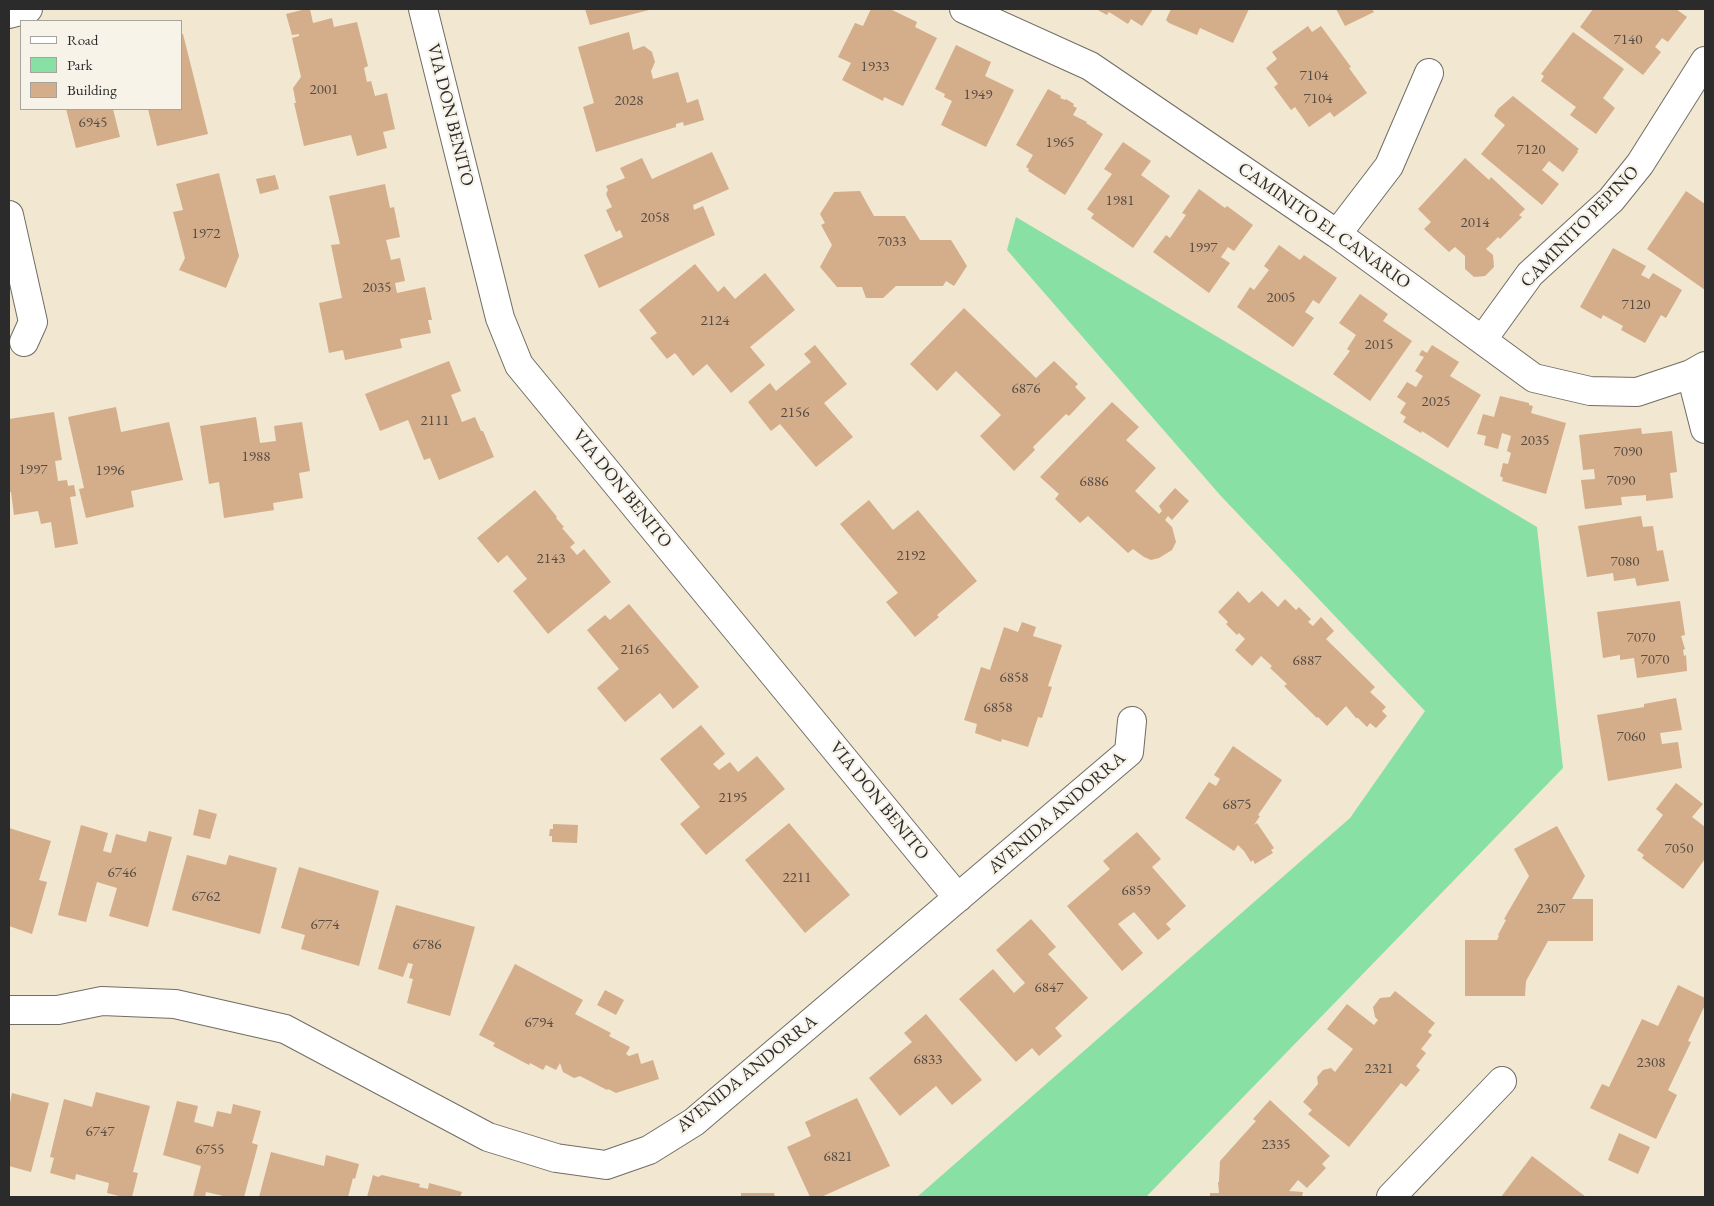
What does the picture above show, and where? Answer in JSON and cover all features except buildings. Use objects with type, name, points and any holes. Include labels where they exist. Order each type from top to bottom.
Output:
[{"type":"street","points":[[9,14],[28,9]]},
{"type":"street","name":"VIA DON BENITO","points":[[424,9],[500,318],[519,365],[958,898]]},
{"type":"street","name":"CAMINITO EL CANARIO","points":[[964,9],[1090,66],[1338,234],[1534,378],[1590,391],[1637,392],[1698,370]]},
{"type":"street","name":"CAMINITO PEPINO","points":[[1483,339],[1530,274],[1611,200],[1640,164],[1705,62]]},
{"type":"street","points":[[1338,234],[1389,166],[1428,73]]},
{"type":"street","points":[[9,216],[33,322],[24,342]]},
{"type":"street","points":[[1698,370],[1705,429]]},
{"type":"street","name":"AVENIDA ANDORRA","points":[[9,1010],[58,1010],[102,1001],[176,1004],[286,1030],[488,1137],[556,1158],[606,1165],[648,1150],[694,1122],[1130,752],[1132,721]]},
{"type":"street","points":[[1391,1197],[1502,1081]]},
{"type":"green space","points":[[1016,217],[1537,527],[1563,768],[1146,1197],[917,1197],[1350,818],[1425,711],[1220,495],[1007,250]]}]
